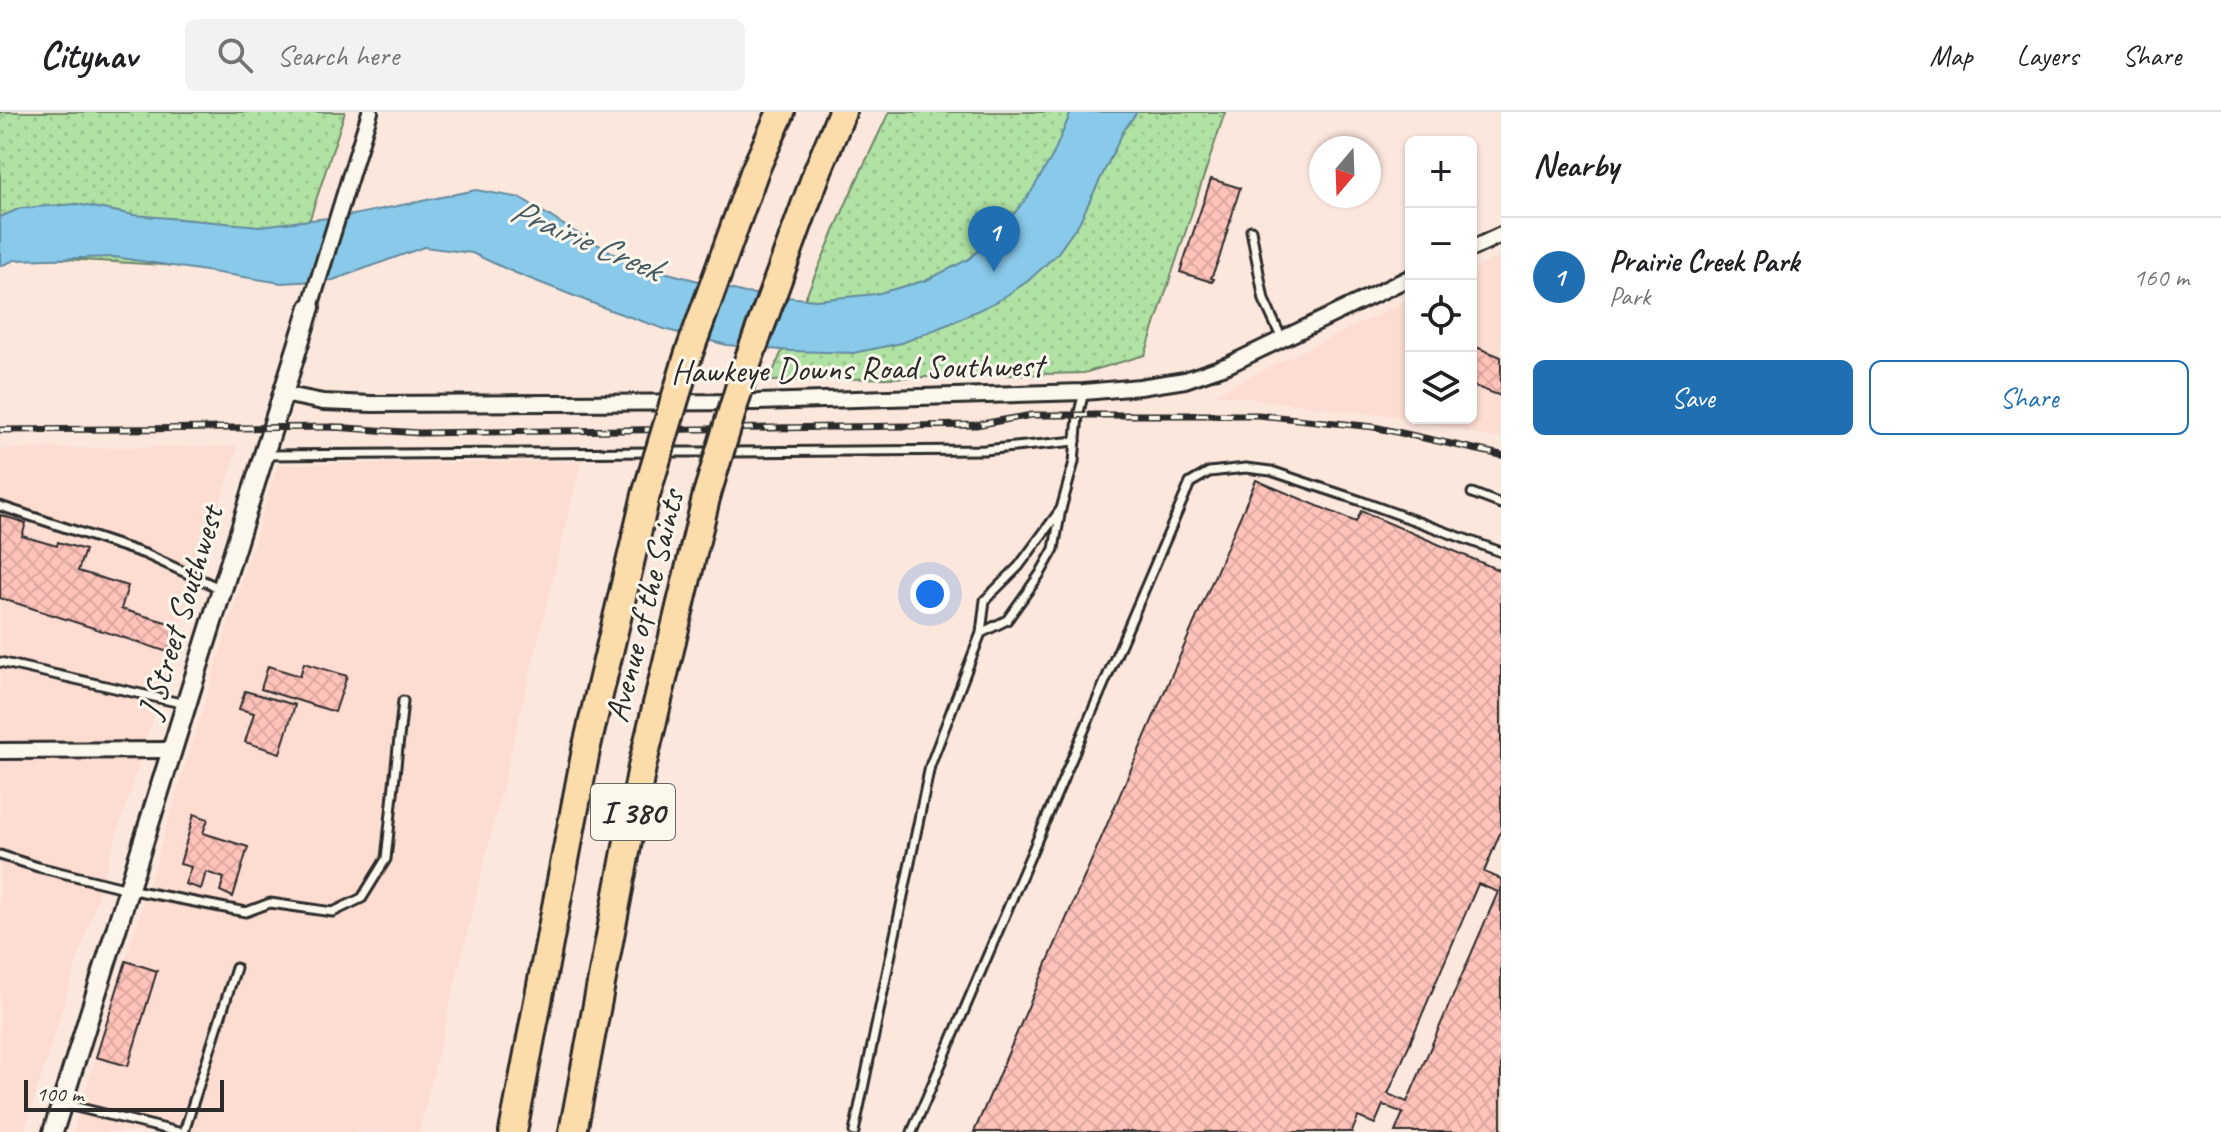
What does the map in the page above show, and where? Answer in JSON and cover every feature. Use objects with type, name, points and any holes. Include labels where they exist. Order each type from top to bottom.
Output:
[{"type":"highway","name":"Avenue of the Saints","points":[[513,1132],[586,750],[646,495],[688,356],[755,170],[781,112]]},
{"type":"highway","name":"Avenue of the Saints","points":[[573,1132],[642,767],[707,494],[744,372],[842,112]]},
{"type":"street","name":"J Street Southwest","points":[[53,1132],[370,112]]},
{"type":"street","points":[[1477,246],[1501,235]]},
{"type":"street","name":"Hawkeye Downs Road Southwest","points":[[283,394],[323,402],[387,404],[758,402],[1084,392],[1185,380],[1228,365],[1405,280]]},
{"type":"street","points":[[0,751],[170,750]]},
{"type":"lane","points":[[1251,230],[1264,300],[1282,339]]},
{"type":"lane","points":[[981,633],[1007,620],[1029,592],[1054,549],[1074,462],[1084,392]]},
{"type":"lane","points":[[263,455],[984,450],[1076,441]]},
{"type":"lane","points":[[912,1132],[1190,483],[1209,472],[1246,468],[1271,471],[1501,552]]},
{"type":"lane","points":[[1472,493],[1501,504]]},
{"type":"lane","points":[[0,506],[145,554],[221,589]]},
{"type":"lane","points":[[854,1132],[930,766],[981,633],[985,600],[1019,566],[1061,509]]},
{"type":"lane","points":[[0,662],[185,704]]},
{"type":"lane","points":[[0,855],[128,889],[246,912],[270,903],[333,912],[362,898],[386,859],[403,701]]},
{"type":"lane","points":[[62,1103],[181,1132],[236,968]]},
{"type":"shaded area","points":[[1501,256],[1501,439],[1433,424],[1477,424],[1477,267]]},
{"type":"shaded area","points":[[1405,302],[1405,418],[1214,394]]},
{"type":"shaded area","points":[[238,446],[24,1132],[0,1132],[0,449]]},
{"type":"shaded area","points":[[581,462],[419,1132],[73,1132],[278,464]]},
{"type":"green space","points":[[0,112],[345,112],[292,273],[0,255]]},
{"type":"green space","points":[[889,112],[1225,112],[1145,355],[1084,373],[769,381]]},
{"type":"water","name":"Prairie Creek","points":[[1071,112],[1137,112],[1124,130],[1079,223],[1057,254],[1028,281],[998,301],[902,343],[853,353],[727,345],[667,330],[610,310],[472,253],[424,247],[333,280],[282,283],[115,257],[15,260],[0,266],[0,217],[21,208],[77,204],[134,215],[260,226],[353,215],[476,190],[521,198],[633,264],[745,293],[816,300],[876,294],[927,280],[969,259],[1009,220],[1031,192],[1053,155]]},
{"type":"building","points":[[1211,179],[1240,188],[1212,282],[1180,272]]},
{"type":"building","points":[[1477,347],[1501,357],[1501,396],[1477,387]]},
{"type":"building","points":[[1256,480],[1356,522],[1361,511],[1501,571],[1501,831],[1484,872],[1501,879],[1501,1132],[1395,1132],[1403,1113],[1383,1105],[1375,1124],[1358,1117],[1352,1132],[974,1132]],"holes":[[[1478,884],[1498,892],[1407,1102],[1388,1094]]]},
{"type":"building","points":[[0,515],[26,523],[22,536],[85,550],[78,571],[128,586],[121,609],[176,625],[168,652],[0,598]]},
{"type":"building","points":[[304,663],[347,676],[335,712],[261,689],[268,666],[300,676]]},
{"type":"building","points":[[245,691],[295,705],[280,753],[245,742],[254,713],[239,709]]},
{"type":"building","points":[[194,814],[208,819],[203,833],[248,847],[233,897],[220,891],[224,878],[206,872],[201,889],[185,884],[191,867],[180,864]]},
{"type":"building","points":[[126,961],[157,971],[128,1066],[96,1057]]},
{"type":"railway","points":[[333,427],[419,433],[976,425],[1032,415],[1258,415],[1374,427],[1501,455]]},
{"type":"railway","points":[[0,430],[344,427]]},
{"type":"place","name":"Prairie Creek Park","points":[[994,272]]}]
